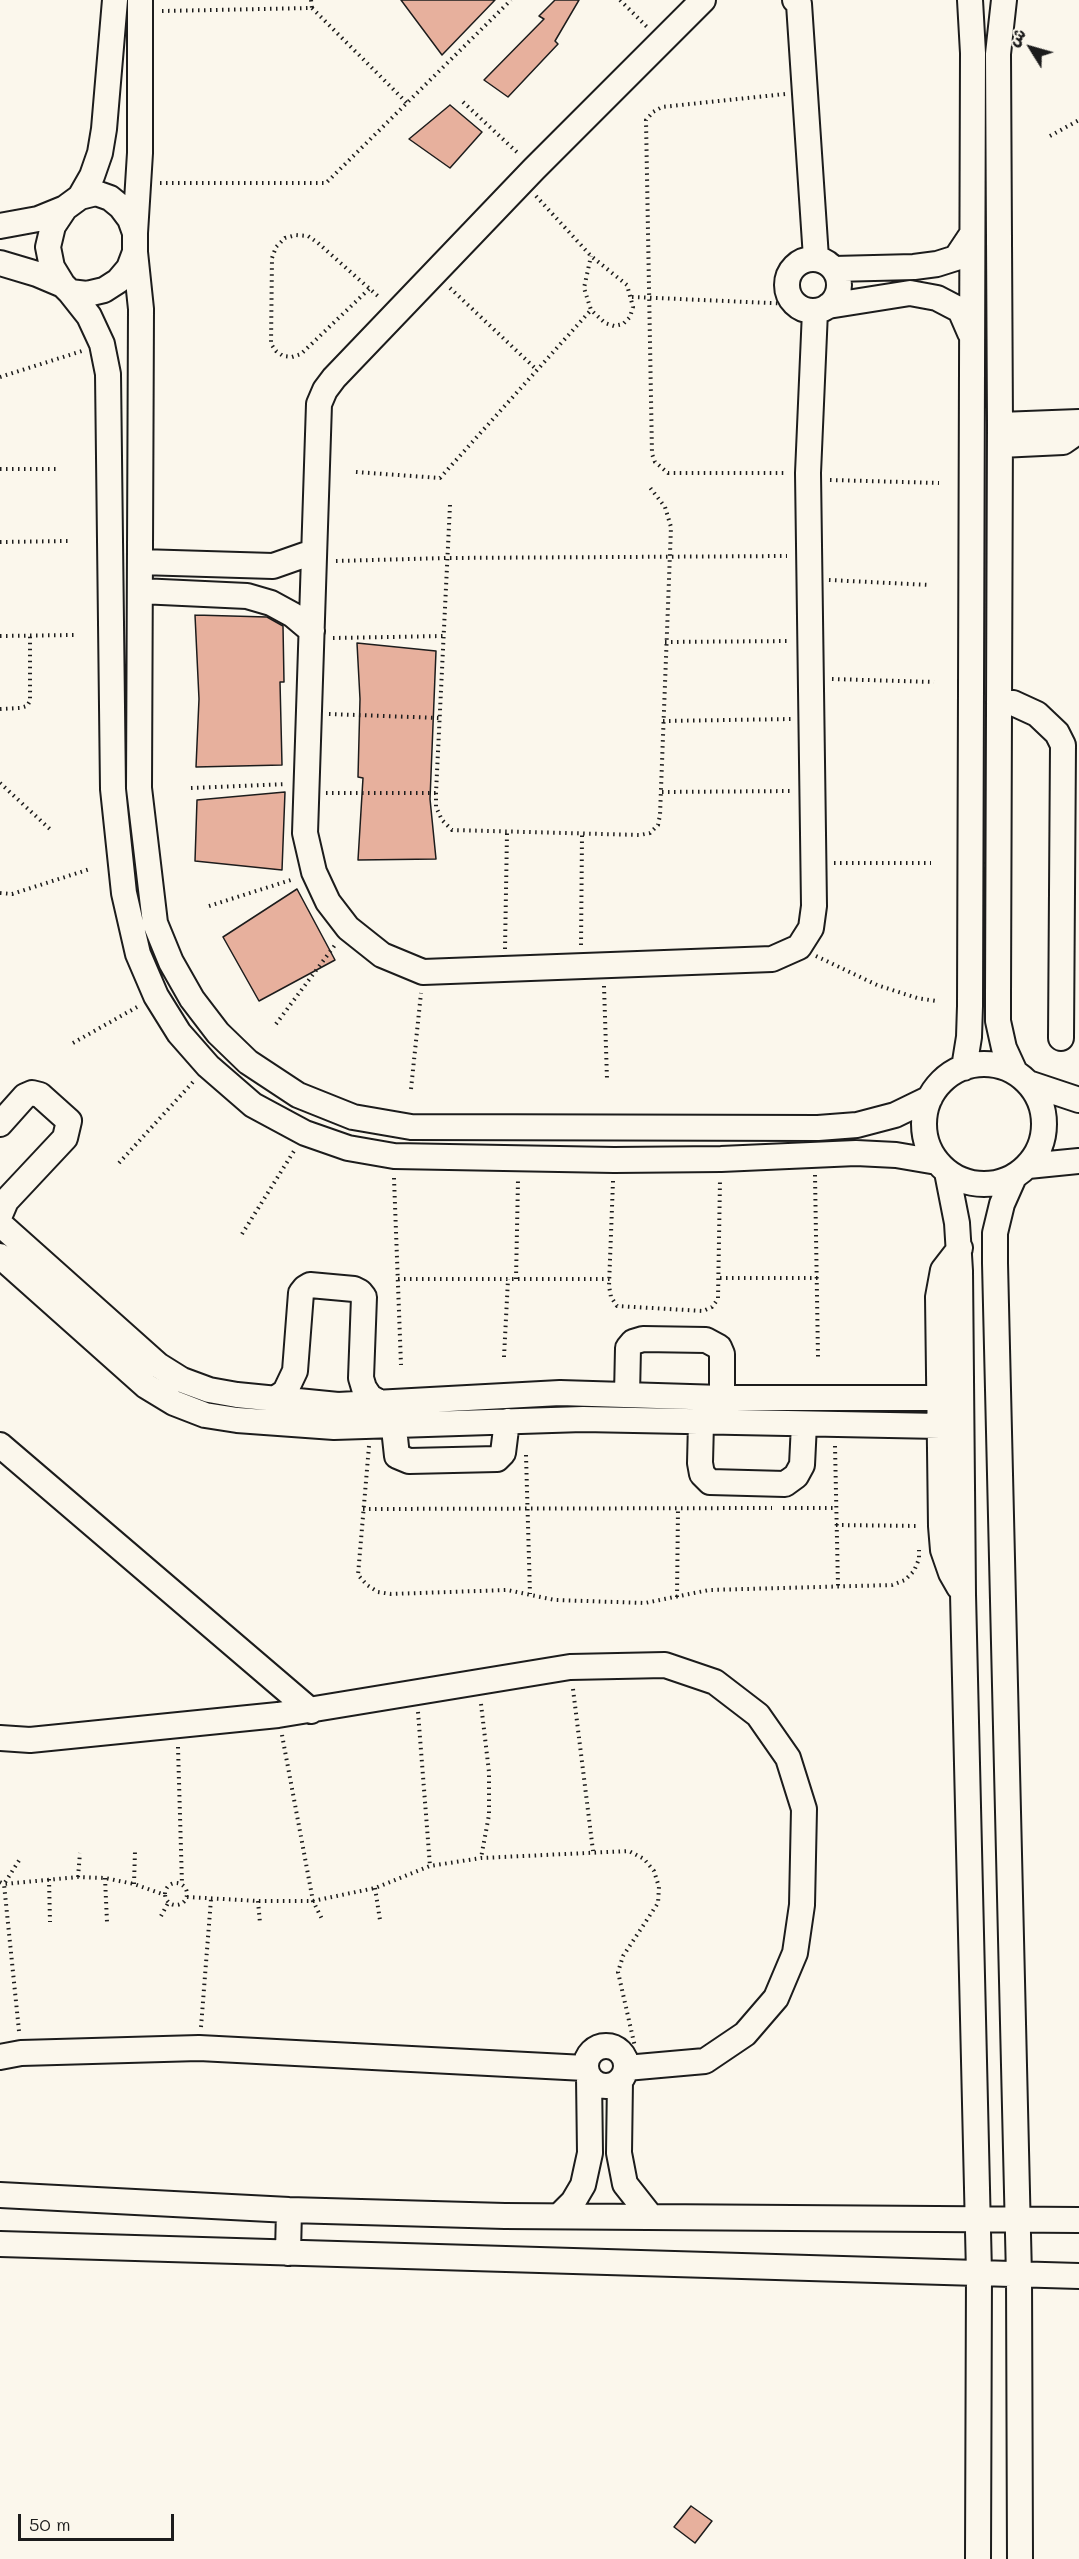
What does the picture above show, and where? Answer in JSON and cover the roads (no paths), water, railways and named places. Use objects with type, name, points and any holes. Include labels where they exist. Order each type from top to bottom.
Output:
[{"type":"street","points":[[115,0],[103,137],[92,176],[52,226],[48,247],[52,267],[89,316],[102,344],[108,374],[113,789],[124,893],[138,954],[156,996],[179,1033],[208,1066],[254,1104],[305,1133],[348,1148],[394,1156],[614,1160],[896,1155],[942,1167],[968,1183],[991,1185],[1021,1171],[1079,1161]]},
{"type":"street","points":[[964,1068],[969,1037],[970,1006],[973,53],[969,0]]},
{"type":"street","points":[[1004,0],[998,54],[1000,435],[998,1021],[1004,1048],[1040,1102],[1045,1124],[1040,1146],[1021,1171],[1002,1204],[995,1233],[1018,2220],[1020,2559]]},
{"type":"street","points":[[797,1],[803,92],[825,264],[840,285],[838,293],[813,307]]},
{"type":"street","points":[[699,2],[528,175],[334,378],[318,404],[305,833],[314,872],[328,902],[348,928],[382,955],[423,972],[772,959],[798,947],[811,928],[814,906],[808,476],[813,307]]},
{"type":"street","points":[[4,266],[87,294],[111,286],[129,268],[135,243],[140,153],[140,6]]},
{"type":"street","points":[[0,226],[38,219],[96,193],[110,198],[130,219],[135,243],[141,309],[139,788],[155,923],[171,962],[192,999],[218,1033],[248,1062],[298,1095],[353,1117],[411,1127],[818,1128],[857,1125],[895,1115],[930,1098]]},
{"type":"street","points":[[971,335],[960,310],[937,298],[910,294],[813,307],[789,295],[787,284],[789,274],[796,265],[806,260],[825,264],[914,267],[937,264],[956,258],[972,234]]},
{"type":"street","points":[[1000,435],[1079,422]]},
{"type":"street","points":[[1000,435],[1063,442],[1079,431]]},
{"type":"street","points":[[140,562],[273,566],[313,557]]},
{"type":"street","points":[[140,591],[248,596],[279,607],[293,615],[311,634]]},
{"type":"street","points":[[999,702],[1013,703],[1037,714],[1057,734],[1063,746],[1061,1038]]},
{"type":"street","points":[[978,2559],[979,2273],[963,1594],[960,1248],[942,1167],[927,1142],[924,1120],[930,1098],[950,1075],[964,1068],[990,1064],[1079,1101]]},
{"type":"street","points":[[0,1124],[25,1096],[32,1093],[40,1095],[69,1121],[65,1138],[6,1201],[0,1224],[158,1365],[182,1380],[209,1390],[338,1405],[383,1414],[517,1421],[583,1419],[940,1426]]},
{"type":"street","points":[[960,1248],[950,1258],[939,1284],[940,1526],[943,1550],[951,1573],[963,1594]]},
{"type":"street","points":[[0,1256],[146,1386],[174,1403],[205,1414],[237,1420],[334,1426],[383,1414],[560,1393],[722,1398],[940,1398]]},
{"type":"street","points":[[276,1398],[285,1392],[295,1371],[304,1288],[310,1285],[354,1289],[364,1297],[361,1378],[364,1388],[383,1414],[397,1456],[401,1460],[497,1459],[503,1453],[517,1421]]},
{"type":"street","points":[[627,1395],[628,1348],[633,1342],[643,1339],[706,1340],[719,1347],[722,1354],[722,1398]]},
{"type":"street","points":[[701,1422],[700,1463],[702,1474],[710,1482],[785,1484],[796,1476],[802,1465],[804,1424]]},
{"type":"street","points":[[0,1445],[310,1711]]},
{"type":"street","points":[[0,1738],[30,1740],[177,1727],[310,1711],[570,1667],[665,1665],[715,1682],[758,1714],[788,1758],[804,1809],[802,1905],[795,1953],[776,1998],[745,2034],[705,2061],[628,2072],[607,2086],[600,2086],[587,2072],[199,2048],[10,2055]]},
{"type":"street","points":[[560,2216],[573,2202],[583,2185],[590,2153],[587,2058],[593,2050],[601,2046],[611,2046],[625,2059],[628,2072],[619,2153],[625,2184],[651,2217]]},
{"type":"street","points":[[975,2091],[1015,2086]]},
{"type":"street","points":[[0,2195],[290,2210],[560,2216],[1079,2220]]},
{"type":"street","points":[[288,2253],[290,2210]]},
{"type":"street","points":[[0,2244],[1079,2276]]}]
